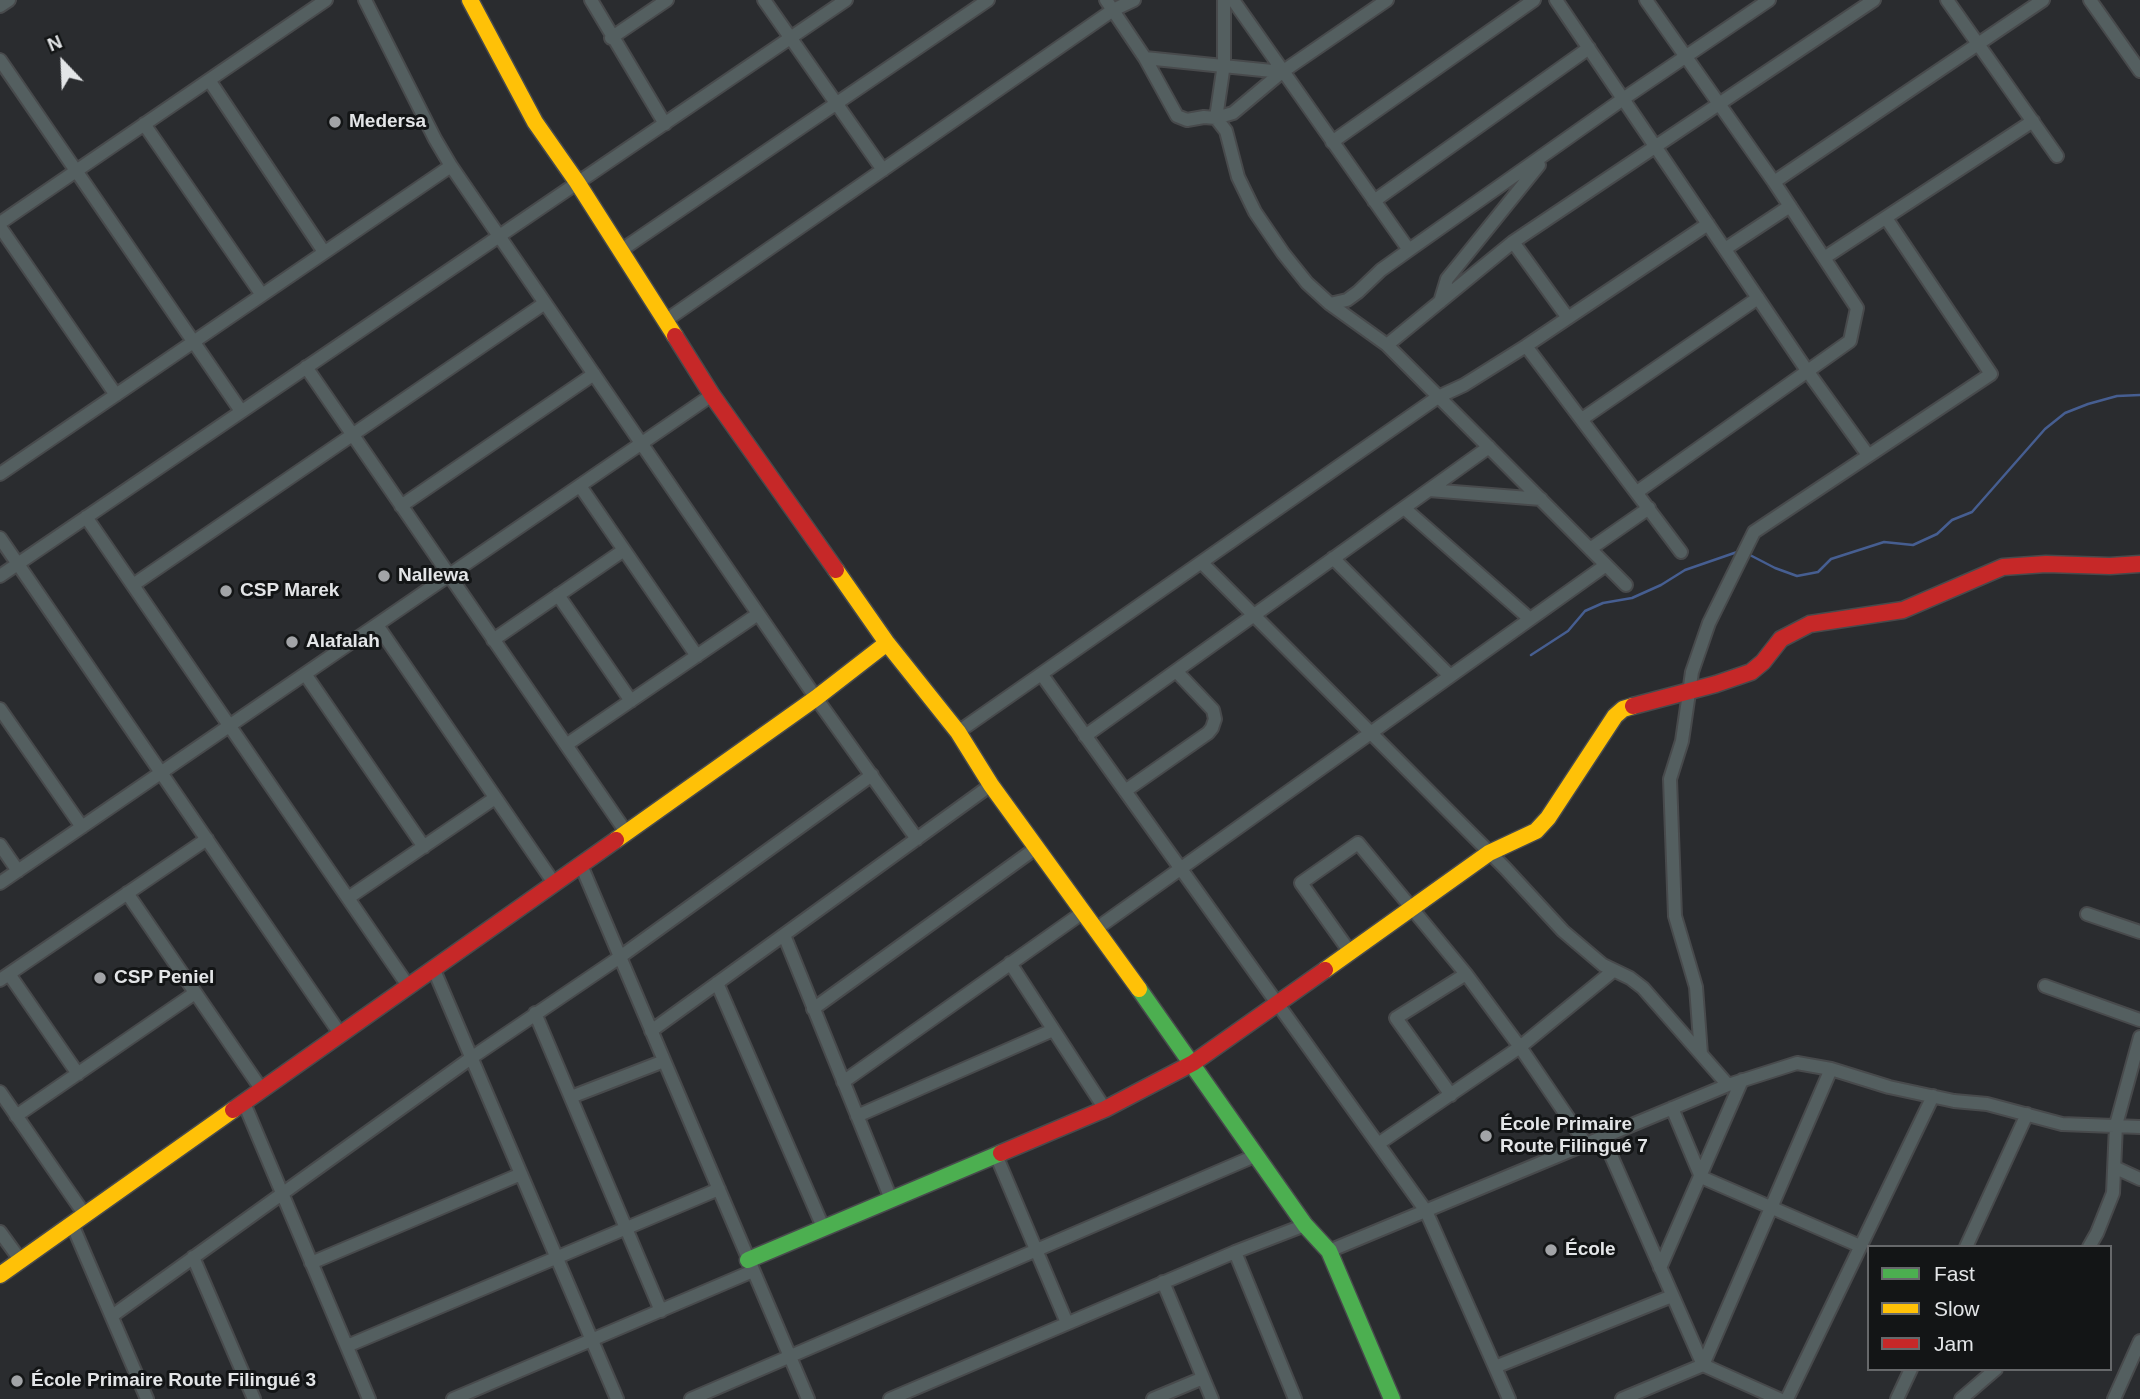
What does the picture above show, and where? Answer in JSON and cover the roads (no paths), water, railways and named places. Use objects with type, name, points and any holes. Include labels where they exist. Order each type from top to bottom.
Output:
[{"type":"street","points":[[0,6],[9,0]]},
{"type":"street","points":[[116,395],[0,225],[326,0]]},
{"type":"street","points":[[365,0],[451,166],[816,698],[917,839]]},
{"type":"street","points":[[470,0],[535,122],[577,182],[712,395],[887,643],[958,732],[991,785],[1193,1063],[1306,1225],[1329,1251],[1392,1399]]},
{"type":"street","points":[[591,0],[611,38],[665,124]]},
{"type":"street","points":[[611,38],[667,0]]},
{"type":"street","points":[[764,0],[883,170]]},
{"type":"street","points":[[0,576],[846,0]]},
{"type":"street","points":[[620,251],[988,0]]},
{"type":"street","points":[[664,320],[883,170],[1110,5],[1134,0]]},
{"type":"street","points":[[1224,0],[1224,64],[1216,118],[1230,138],[1238,177],[1255,212],[1283,253],[1307,283],[1330,304],[1387,345],[1626,585]]},
{"type":"street","points":[[1233,0],[1409,250]]},
{"type":"street","points":[[1110,5],[1145,58],[1177,116],[1187,120],[1216,118],[1233,113],[1282,72],[1387,0]]},
{"type":"street","points":[[1332,142],[1534,0]]},
{"type":"street","points":[[1556,0],[1808,372],[1868,455]]},
{"type":"street","points":[[1637,492],[1850,341],[1857,308],[1774,182],[1646,0]]},
{"type":"street","points":[[1330,304],[1347,300],[1409,250],[1769,0]]},
{"type":"street","points":[[1387,345],[1513,242],[1874,0]]},
{"type":"street","points":[[1947,0],[2057,156]]},
{"type":"street","points":[[1774,182],[2043,0]]},
{"type":"street","points":[[2090,0],[2134,53],[2140,71]]},
{"type":"street","points":[[1374,201],[1589,48]]},
{"type":"street","points":[[1145,58],[1282,72]]},
{"type":"street","points":[[0,60],[241,411]]},
{"type":"street","points":[[209,80],[324,252]]},
{"type":"street","points":[[1824,258],[2032,121]]},
{"type":"street","points":[[144,124],[262,295]]},
{"type":"street","points":[[1440,302],[1447,279],[1548,154]]},
{"type":"street","points":[[0,474],[451,166]]},
{"type":"street","points":[[1725,249],[1790,206]]},
{"type":"street","points":[[1701,1054],[1696,987],[1675,916],[1670,779],[1682,741],[1692,672],[1709,622],[1754,532],[1992,374],[1886,218]]},
{"type":"street","points":[[958,732],[1438,397],[1526,346],[1708,224]]},
{"type":"street","points":[[1513,242],[1568,318]]},
{"type":"street","points":[[1582,419],[1758,298]]},
{"type":"street","points":[[133,585],[545,303]]},
{"type":"street","points":[[1526,346],[1681,552]]},
{"type":"street","points":[[306,367],[626,832]]},
{"type":"street","points":[[401,506],[594,374]]},
{"type":"street","points":[[0,883],[712,395]]},
{"type":"street","points":[[1085,736],[1489,447]]},
{"type":"street","points":[[580,486],[696,656]]},
{"type":"street","points":[[1429,491],[1541,499]]},
{"type":"street","points":[[1404,508],[1530,619]]},
{"type":"street","points":[[1590,549],[1649,508]]},
{"type":"street","points":[[86,517],[409,987]]},
{"type":"street","points":[[0,538],[341,1035]]},
{"type":"street","points":[[493,640],[624,550]]},
{"type":"street","points":[[1333,558],[1450,676]]},
{"type":"street","points":[[1202,563],[1563,931],[1597,960],[1643,988],[1728,1085]]},
{"type":"street","points":[[453,1399],[661,1311],[823,1227],[1105,1109],[1193,1063],[1489,853],[1542,826],[1615,716],[1623,709],[1716,684],[1751,671],[1763,662],[1781,639],[1810,624],[1903,610],[2003,567],[2140,564]]},
{"type":"street","points":[[1096,929],[1606,565]]},
{"type":"street","points":[[558,595],[631,701]]},
{"type":"street","points":[[566,745],[758,614]]},
{"type":"street","points":[[377,625],[554,883]]},
{"type":"street","points":[[0,1275],[816,698],[887,643]]},
{"type":"street","points":[[1125,791],[1212,728],[1215,719],[1213,709],[1176,671]]},
{"type":"street","points":[[305,674],[424,847]]},
{"type":"street","points":[[1042,675],[1426,1211],[1509,1399]]},
{"type":"street","points":[[0,709],[82,827]]},
{"type":"street","points":[[112,1316],[471,1058],[620,957],[872,775]]},
{"type":"street","points":[[651,1031],[991,785]]},
{"type":"street","points":[[348,898],[495,798]]},
{"type":"street","points":[[78,1074],[5,977],[207,839]]},
{"type":"street","points":[[1350,952],[1301,883],[1358,843],[1466,974],[1587,1144]]},
{"type":"street","points":[[0,845],[18,871]]},
{"type":"street","points":[[813,1009],[1036,848]]},
{"type":"street","points":[[581,865],[808,1399]]},
{"type":"street","points":[[127,894],[262,1090]]},
{"type":"street","points":[[843,1082],[1082,913]]},
{"type":"street","points":[[2087,914],[2140,932]]},
{"type":"street","points":[[784,935],[891,1199]]},
{"type":"street","points":[[1010,964],[1105,1109]]},
{"type":"street","points":[[434,970],[617,1399]]},
{"type":"street","points":[[1378,1144],[1520,1047],[1613,971]]},
{"type":"street","points":[[1451,1095],[1396,1018],[1466,974]]},
{"type":"street","points":[[717,983],[823,1227]]},
{"type":"street","points":[[2045,986],[2140,1020]]},
{"type":"street","points":[[16,1115],[195,993]]},
{"type":"street","points":[[535,1013],[661,1311]]},
{"type":"street","points":[[857,1116],[1054,1030]]},
{"type":"street","points":[[2090,1245],[2113,1193],[2116,1125],[2140,1037]]},
{"type":"street","points":[[571,1097],[664,1061]]},
{"type":"street","points":[[1329,1251],[1728,1085],[1797,1063],[1831,1069],[1889,1087],[2027,1114],[2062,1124],[2140,1127]]},
{"type":"street","points":[[1622,1399],[1703,1365],[1831,1069]]},
{"type":"street","points":[[1660,1268],[1742,1080]]},
{"type":"street","points":[[0,1092],[79,1220],[112,1316],[147,1399]]},
{"type":"street","points":[[1787,1399],[1933,1096]]},
{"type":"street","points":[[244,1103],[369,1399]]},
{"type":"street","points":[[1672,1108],[1701,1177],[1860,1246]]},
{"type":"street","points":[[1967,1245],[2027,1114]]},
{"type":"street","points":[[1603,1137],[1703,1365],[1779,1399]]},
{"type":"street","points":[[996,1155],[1068,1323]]},
{"type":"street","points":[[691,1399],[1257,1155]]},
{"type":"street","points":[[2116,1168],[2140,1179]]},
{"type":"street","points":[[312,1263],[521,1174]]},
{"type":"street","points":[[346,1346],[719,1189]]},
{"type":"street","points":[[890,1399],[913,1394],[1163,1282],[1306,1225]]},
{"type":"street","points":[[0,1232],[21,1261]]},
{"type":"street","points":[[1235,1252],[1295,1399]]},
{"type":"street","points":[[193,1257],[254,1399]]},
{"type":"street","points":[[1163,1282],[1212,1399]]},
{"type":"street","points":[[1495,1367],[1672,1296]]},
{"type":"street","points":[[2114,1399],[2140,1341]]},
{"type":"street","points":[[1897,1399],[1910,1371]]},
{"type":"street","points":[[1961,1399],[1994,1371]]},
{"type":"street","points":[[1153,1399],[1203,1378]]},
{"type":"waterway","points":[[1748,554],[1797,576],[1818,572],[1831,559],[1884,542],[1913,545],[1937,534],[1952,520],[1972,512],[2045,429],[2065,413],[2117,396],[2140,395]]},
{"type":"waterway","points":[[1531,655],[1568,631],[1585,611],[1603,603],[1632,598],[1685,570],[1740,551]]},
{"type":"place","name":"Medersa","points":[[335,122]]},
{"type":"place","name":"Nallewa","points":[[384,576]]},
{"type":"place","name":"CSP Marek","points":[[226,591]]},
{"type":"place","name":"Alafalah","points":[[292,642]]},
{"type":"place","name":"CSP Peniel","points":[[100,978]]},
{"type":"place","name":"École Primaire Route Filingué 7","points":[[1486,1136]]},
{"type":"place","name":"École","points":[[1551,1250]]},
{"type":"place","name":"École Primaire Route Filingué 3","points":[[17,1381]]}]
